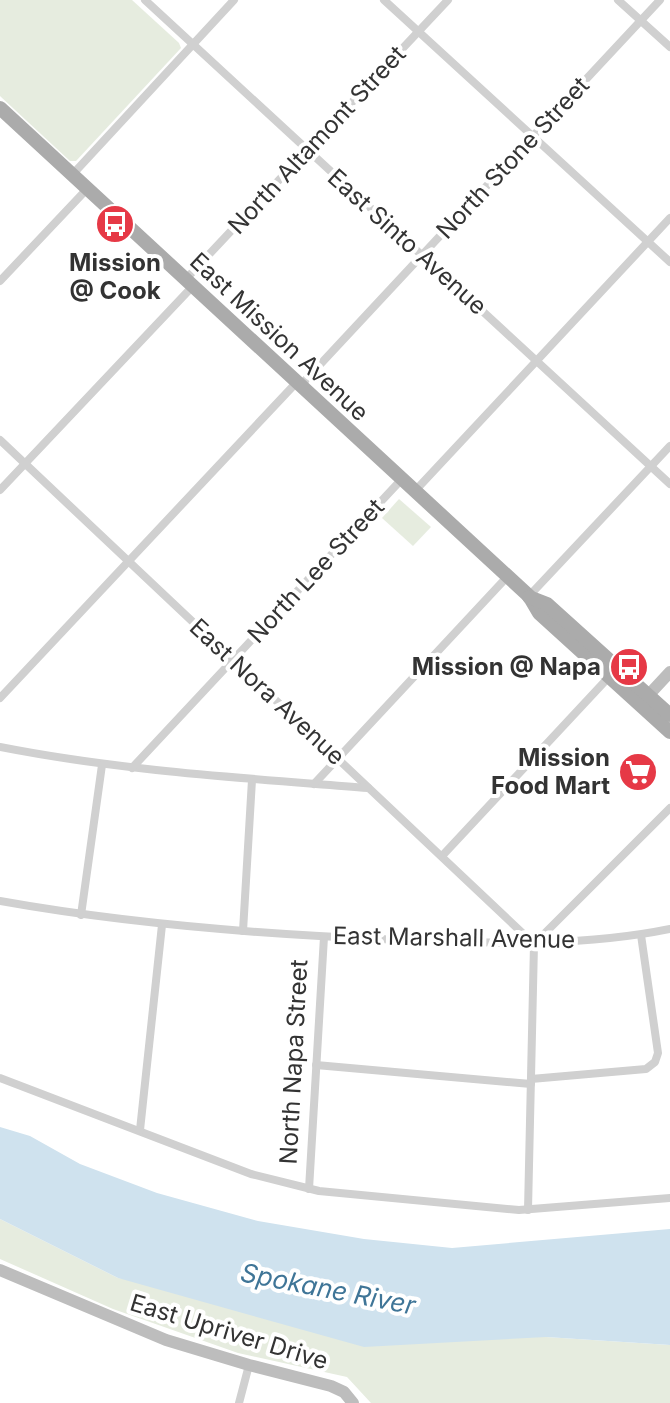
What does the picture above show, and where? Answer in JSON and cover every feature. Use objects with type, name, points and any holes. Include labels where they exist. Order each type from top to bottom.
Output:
[{"type":"main road","name":"East Mission Avenue","points":[[0,108],[507,577],[529,596],[547,604],[644,700],[670,732]]},
{"type":"main road","name":"East Mission Avenue","points":[[529,596],[539,613],[608,678],[670,715]]},
{"type":"street","name":"East Sinto Avenue","points":[[145,0],[670,484]]},
{"type":"street","points":[[72,175],[234,0]]},
{"type":"street","points":[[384,0],[670,262]]},
{"type":"street","name":"North Altamont Street","points":[[0,490],[307,150],[448,0]]},
{"type":"street","points":[[618,0],[670,47]]},
{"type":"street","name":"North Stone Street","points":[[0,698],[660,0]]},
{"type":"street","points":[[0,281],[87,189]]},
{"type":"street","name":"North Lee Street","points":[[414,492],[670,218]]},
{"type":"street","name":"East Nora Avenue","points":[[0,440],[534,944]]},
{"type":"street","points":[[529,596],[670,446]]},
{"type":"street","name":"North Lee Street","points":[[132,768],[401,480]]},
{"type":"street","points":[[314,784],[507,577]]},
{"type":"street","points":[[644,700],[670,672]]},
{"type":"street","points":[[442,856],[608,678]]},
{"type":"street","points":[[0,747],[102,765],[369,788]]},
{"type":"street","points":[[81,915],[102,765]]},
{"type":"street","points":[[243,931],[252,780]]},
{"type":"street","points":[[528,1210],[534,944],[670,808]]},
{"type":"street","name":"East Marshall Avenue","points":[[1,905],[162,925],[324,937],[534,944],[641,935],[670,929]]},
{"type":"street","points":[[140,1130],[162,925]]},
{"type":"street","points":[[316,1065],[531,1082],[646,1069],[655,1062],[658,1053],[641,935]]},
{"type":"street","name":"North Napa Street","points":[[309,1189],[324,937]]},
{"type":"street","points":[[0,1078],[251,1174],[309,1189],[528,1210],[670,1198]]},
{"type":"street","name":"East Upriver Drive","points":[[0,1270],[150,1334],[249,1365],[331,1386],[344,1392],[353,1403]]},
{"type":"street","points":[[239,1403],[249,1365]]},
{"type":"shaded area","points":[[0,0],[132,0],[181,48],[76,161],[70,161],[0,96]]},
{"type":"shaded area","points":[[399,499],[431,527],[413,546],[382,518]]},
{"type":"shaded area","points":[[0,1219],[118,1278],[546,1337],[670,1345],[670,1403],[371,1403],[347,1377],[238,1353],[113,1309],[0,1259]]},
{"type":"water","name":"Spokane River","points":[[0,1127],[30,1136],[80,1164],[157,1193],[258,1221],[364,1239],[452,1248],[670,1229],[670,1345],[546,1337],[364,1347],[118,1278],[0,1219]]},
{"type":"place","name":"Mission @ Cook","points":[[115,224]]},
{"type":"place","name":"Mission @ Napa","points":[[629,667]]},
{"type":"place","name":"Mission Food Mart","points":[[638,772]]}]
